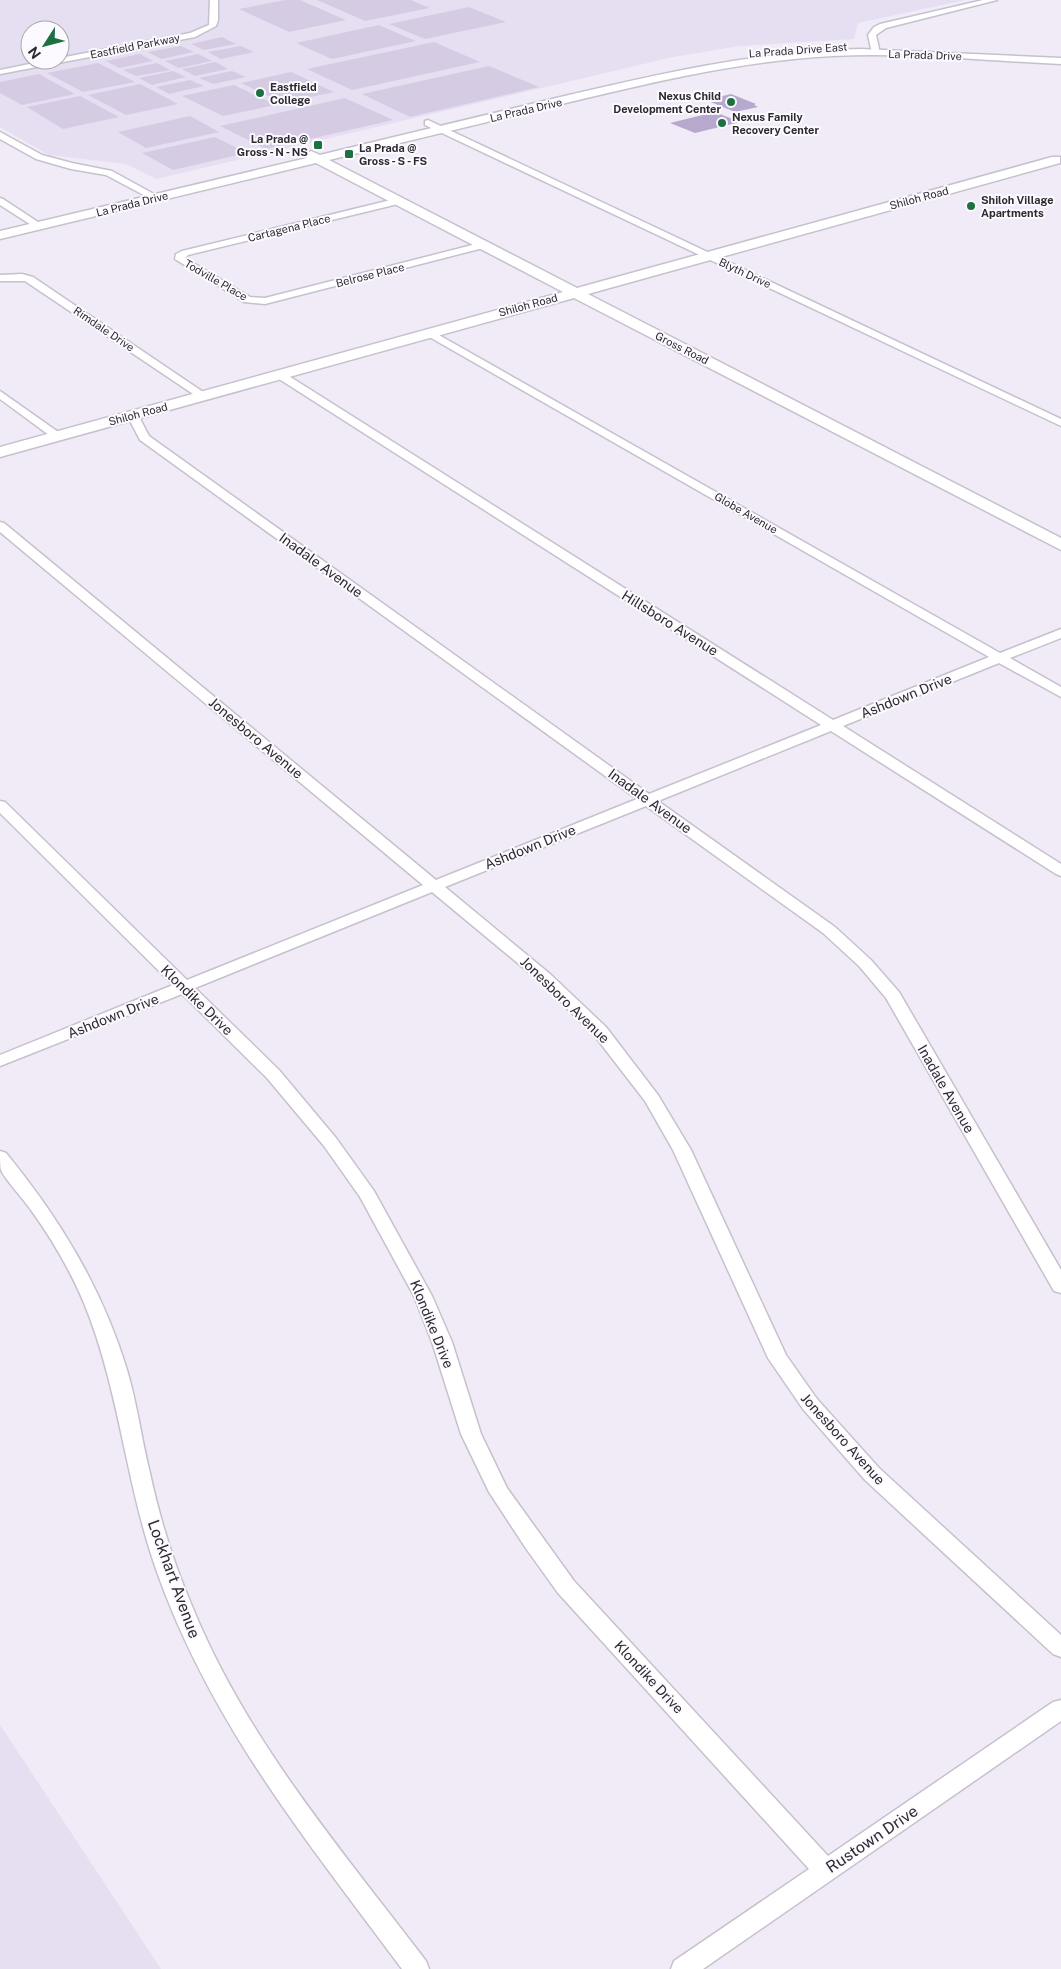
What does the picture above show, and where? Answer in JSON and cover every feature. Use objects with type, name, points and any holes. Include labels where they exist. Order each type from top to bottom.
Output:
[{"type":"main road","name":"La Prada Drive East","points":[[723,56],[799,48],[875,49]]},
{"type":"main road","name":"La Prada Drive","points":[[0,224],[142,190],[172,194],[441,129],[734,63],[797,55],[875,49],[1061,54]]},
{"type":"main road","name":"La Prada Drive","points":[[875,49],[1061,61]]},
{"type":"main road","name":"La Prada Drive","points":[[0,235],[39,226],[304,152],[723,56]]},
{"type":"main road","points":[[723,56],[734,63]]},
{"type":"main road","points":[[603,83],[618,89]]},
{"type":"main road","name":"Gross Road","points":[[304,152],[1061,545]]},
{"type":"main road","name":"Shiloh Road","points":[[0,452],[1056,160]]},
{"type":"street","name":"Eastfield Parkway","points":[[0,72],[192,35],[212,26],[214,20],[214,0]]},
{"type":"street","points":[[875,49],[873,32],[883,26],[993,0]]},
{"type":"street","name":"Blyth Drive","points":[[428,123],[1061,423]]},
{"type":"street","points":[[0,134],[52,162],[110,173],[142,190]]},
{"type":"street","points":[[52,162],[117,166]]},
{"type":"street","points":[[0,201],[39,226]]},
{"type":"street","name":"Cartagena Place","points":[[180,256],[399,201]]},
{"type":"street","name":"Belrose Place","points":[[256,302],[266,302],[484,245]]},
{"type":"street","name":"Todville Place","points":[[180,256],[180,259],[248,300],[256,302]]},
{"type":"street","name":"Rimdale Drive","points":[[0,278],[22,277],[29,279],[202,396]]},
{"type":"street","name":"Globe Avenue","points":[[430,333],[1061,693]]},
{"type":"street","name":"Hillsboro Avenue","points":[[280,375],[1061,871]]},
{"type":"street","points":[[0,394],[56,436]]},
{"type":"street","name":"Inadale Avenue","points":[[133,415],[144,438],[829,930],[865,963],[893,996],[1061,1286]]},
{"type":"street","name":"Jonesboro Avenue","points":[[0,526],[544,976],[593,1024],[652,1099],[682,1150],[778,1358],[810,1404],[872,1474],[1061,1648]]},
{"type":"street","name":"Ashdown Drive","points":[[0,1061],[1061,633]]},
{"type":"street","name":"Klondike Drive","points":[[0,805],[273,1074],[330,1142],[368,1195],[423,1296],[442,1342],[470,1434],[499,1492],[532,1542],[566,1587],[826,1870]]},
{"type":"street","name":"Lockhart Avenue","points":[[0,1157],[31,1195],[66,1250],[98,1313],[126,1403],[140,1476],[162,1556],[189,1627],[230,1707],[268,1770],[417,1969]]},
{"type":"street","name":"Rustown Drive","points":[[683,1969],[1061,1709]]},
{"type":"shaded area","name":"Eastfield College","points":[[0,0],[965,0],[858,23],[854,39],[739,46],[673,57],[156,179],[126,164],[49,155],[0,127]]},
{"type":"shaded area","points":[[285,0],[300,0],[346,20],[289,32],[239,9]]},
{"type":"shaded area","points":[[317,0],[411,0],[430,8],[365,21]]},
{"type":"shaded area","points":[[469,7],[506,22],[425,39],[389,24]]},
{"type":"shaded area","points":[[379,25],[416,41],[332,59],[296,43]]},
{"type":"shaded area","points":[[222,37],[236,44],[204,50],[191,44]]},
{"type":"shaded area","points":[[434,42],[480,62],[352,90],[307,69]]},
{"type":"shaded area","points":[[181,46],[194,52],[161,59],[148,52]]},
{"type":"shaded area","points":[[241,46],[254,52],[221,59],[208,52]]},
{"type":"shaded area","points":[[140,54],[153,61],[119,68],[106,61]]},
{"type":"shaded area","points":[[198,54],[212,61],[179,68],[165,61]]},
{"type":"shaded area","points":[[215,62],[228,69],[195,76],[182,69]]},
{"type":"shaded area","points":[[98,63],[135,82],[83,92],[47,73]]},
{"type":"shaded area","points":[[157,63],[170,70],[136,76],[123,70]]},
{"type":"shaded area","points":[[489,66],[539,87],[410,117],[362,94]]},
{"type":"shaded area","points":[[173,71],[186,77],[152,85],[139,78]]},
{"type":"shaded area","points":[[232,71],[246,77],[213,84],[199,78]]},
{"type":"shaded area","points":[[291,72],[334,92],[283,103],[241,83]]},
{"type":"shaded area","points":[[39,74],[75,94],[22,105],[0,93],[0,82]]},
{"type":"shaded area","points":[[190,80],[204,86],[169,94],[156,87]]},
{"type":"shaded area","points":[[140,84],[178,104],[126,115],[88,95]]},
{"type":"shaded area","points":[[234,85],[276,105],[223,116],[182,96]]},
{"type":"shaded area","points":[[80,96],[119,117],[63,129],[27,107]]},
{"type":"shaded area","points":[[345,98],[393,120],[266,149],[220,126]]},
{"type":"shaded area","points":[[190,116],[219,132],[146,148],[118,132]]},
{"type":"shaded area","points":[[215,137],[247,153],[173,170],[142,153]]},
{"type":"shaded area","points":[[0,1725],[161,1969],[0,1969]]},
{"type":"building","name":"Nexus Child Development Center","points":[[731,94],[756,104],[754,105],[758,107],[735,112],[706,100]]},
{"type":"building","name":"Nexus Family Recovery Center","points":[[715,112],[740,122],[695,133],[670,123]]},
{"type":"place","name":"Eastfield College","points":[[260,93]]},
{"type":"place","name":"Nexus Child Development Center","points":[[731,102]]},
{"type":"place","name":"Nexus Family Recovery Center","points":[[722,123]]},
{"type":"place","name":"La Prada @ Gross - N - NS","points":[[318,145]]},
{"type":"place","name":"La Prada @ Gross - S - FS","points":[[349,154]]},
{"type":"place","name":"Shiloh Village Apartments","points":[[971,206]]}]
